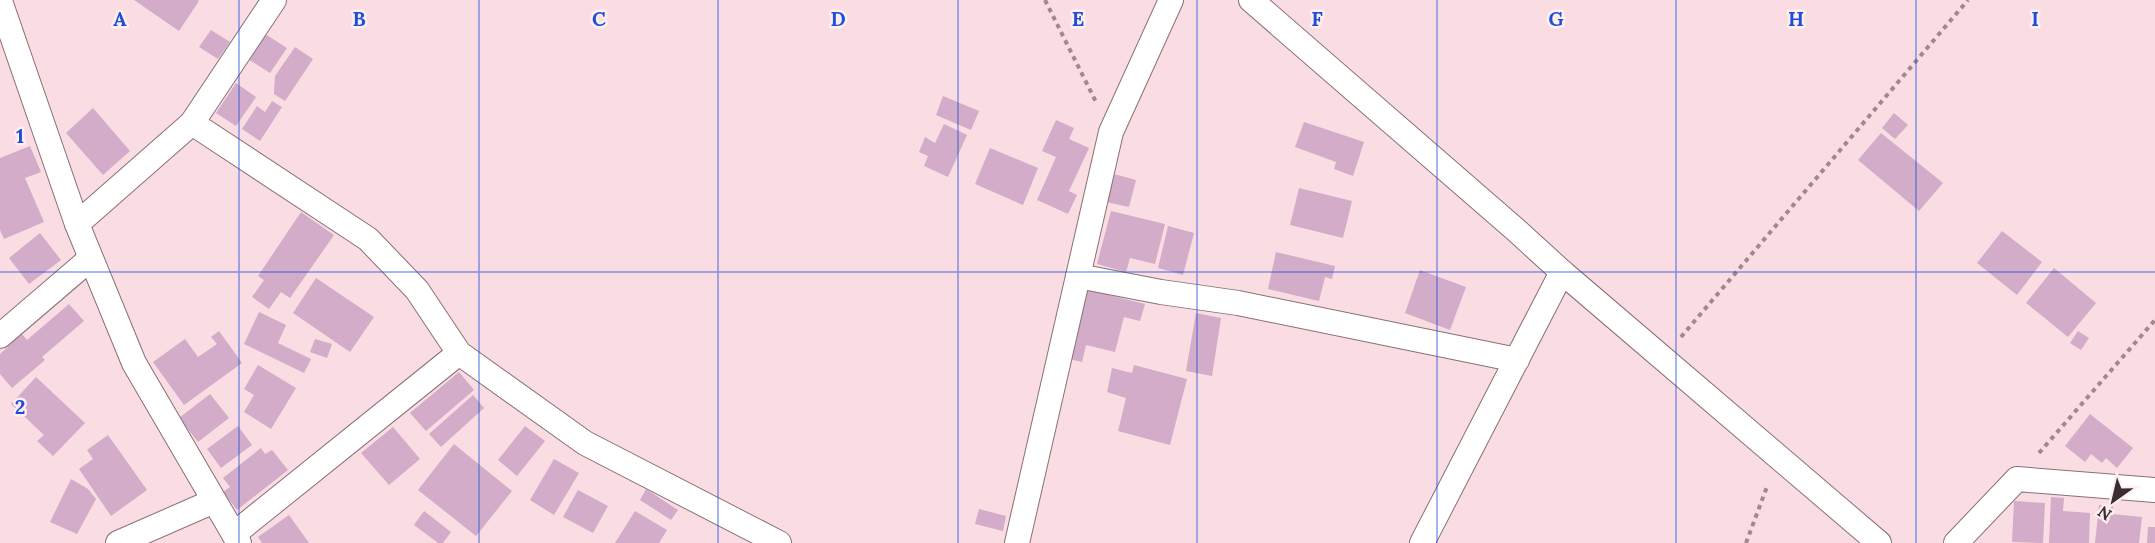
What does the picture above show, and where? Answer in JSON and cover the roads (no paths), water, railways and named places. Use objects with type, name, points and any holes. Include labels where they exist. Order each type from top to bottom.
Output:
[{"type":"street","points":[[77,224],[192,123],[274,0]]},
{"type":"street","points":[[1017,543],[1111,132],[1171,0]]},
{"type":"street","points":[[1251,0],[1562,272],[1879,543]]},
{"type":"street","points":[[0,1],[77,224],[134,363],[236,539],[459,353]]},
{"type":"street","points":[[192,123],[368,239],[417,290],[459,353],[585,443],[741,535],[779,543]]},
{"type":"street","points":[[0,336],[90,259]]},
{"type":"street","points":[[1422,543],[1562,272]]},
{"type":"street","points":[[1078,276],[1161,292],[1238,303],[1517,360]]},
{"type":"street","points":[[1956,543],[2017,479],[2155,490]]},
{"type":"street","points":[[118,543],[214,501]]}]
